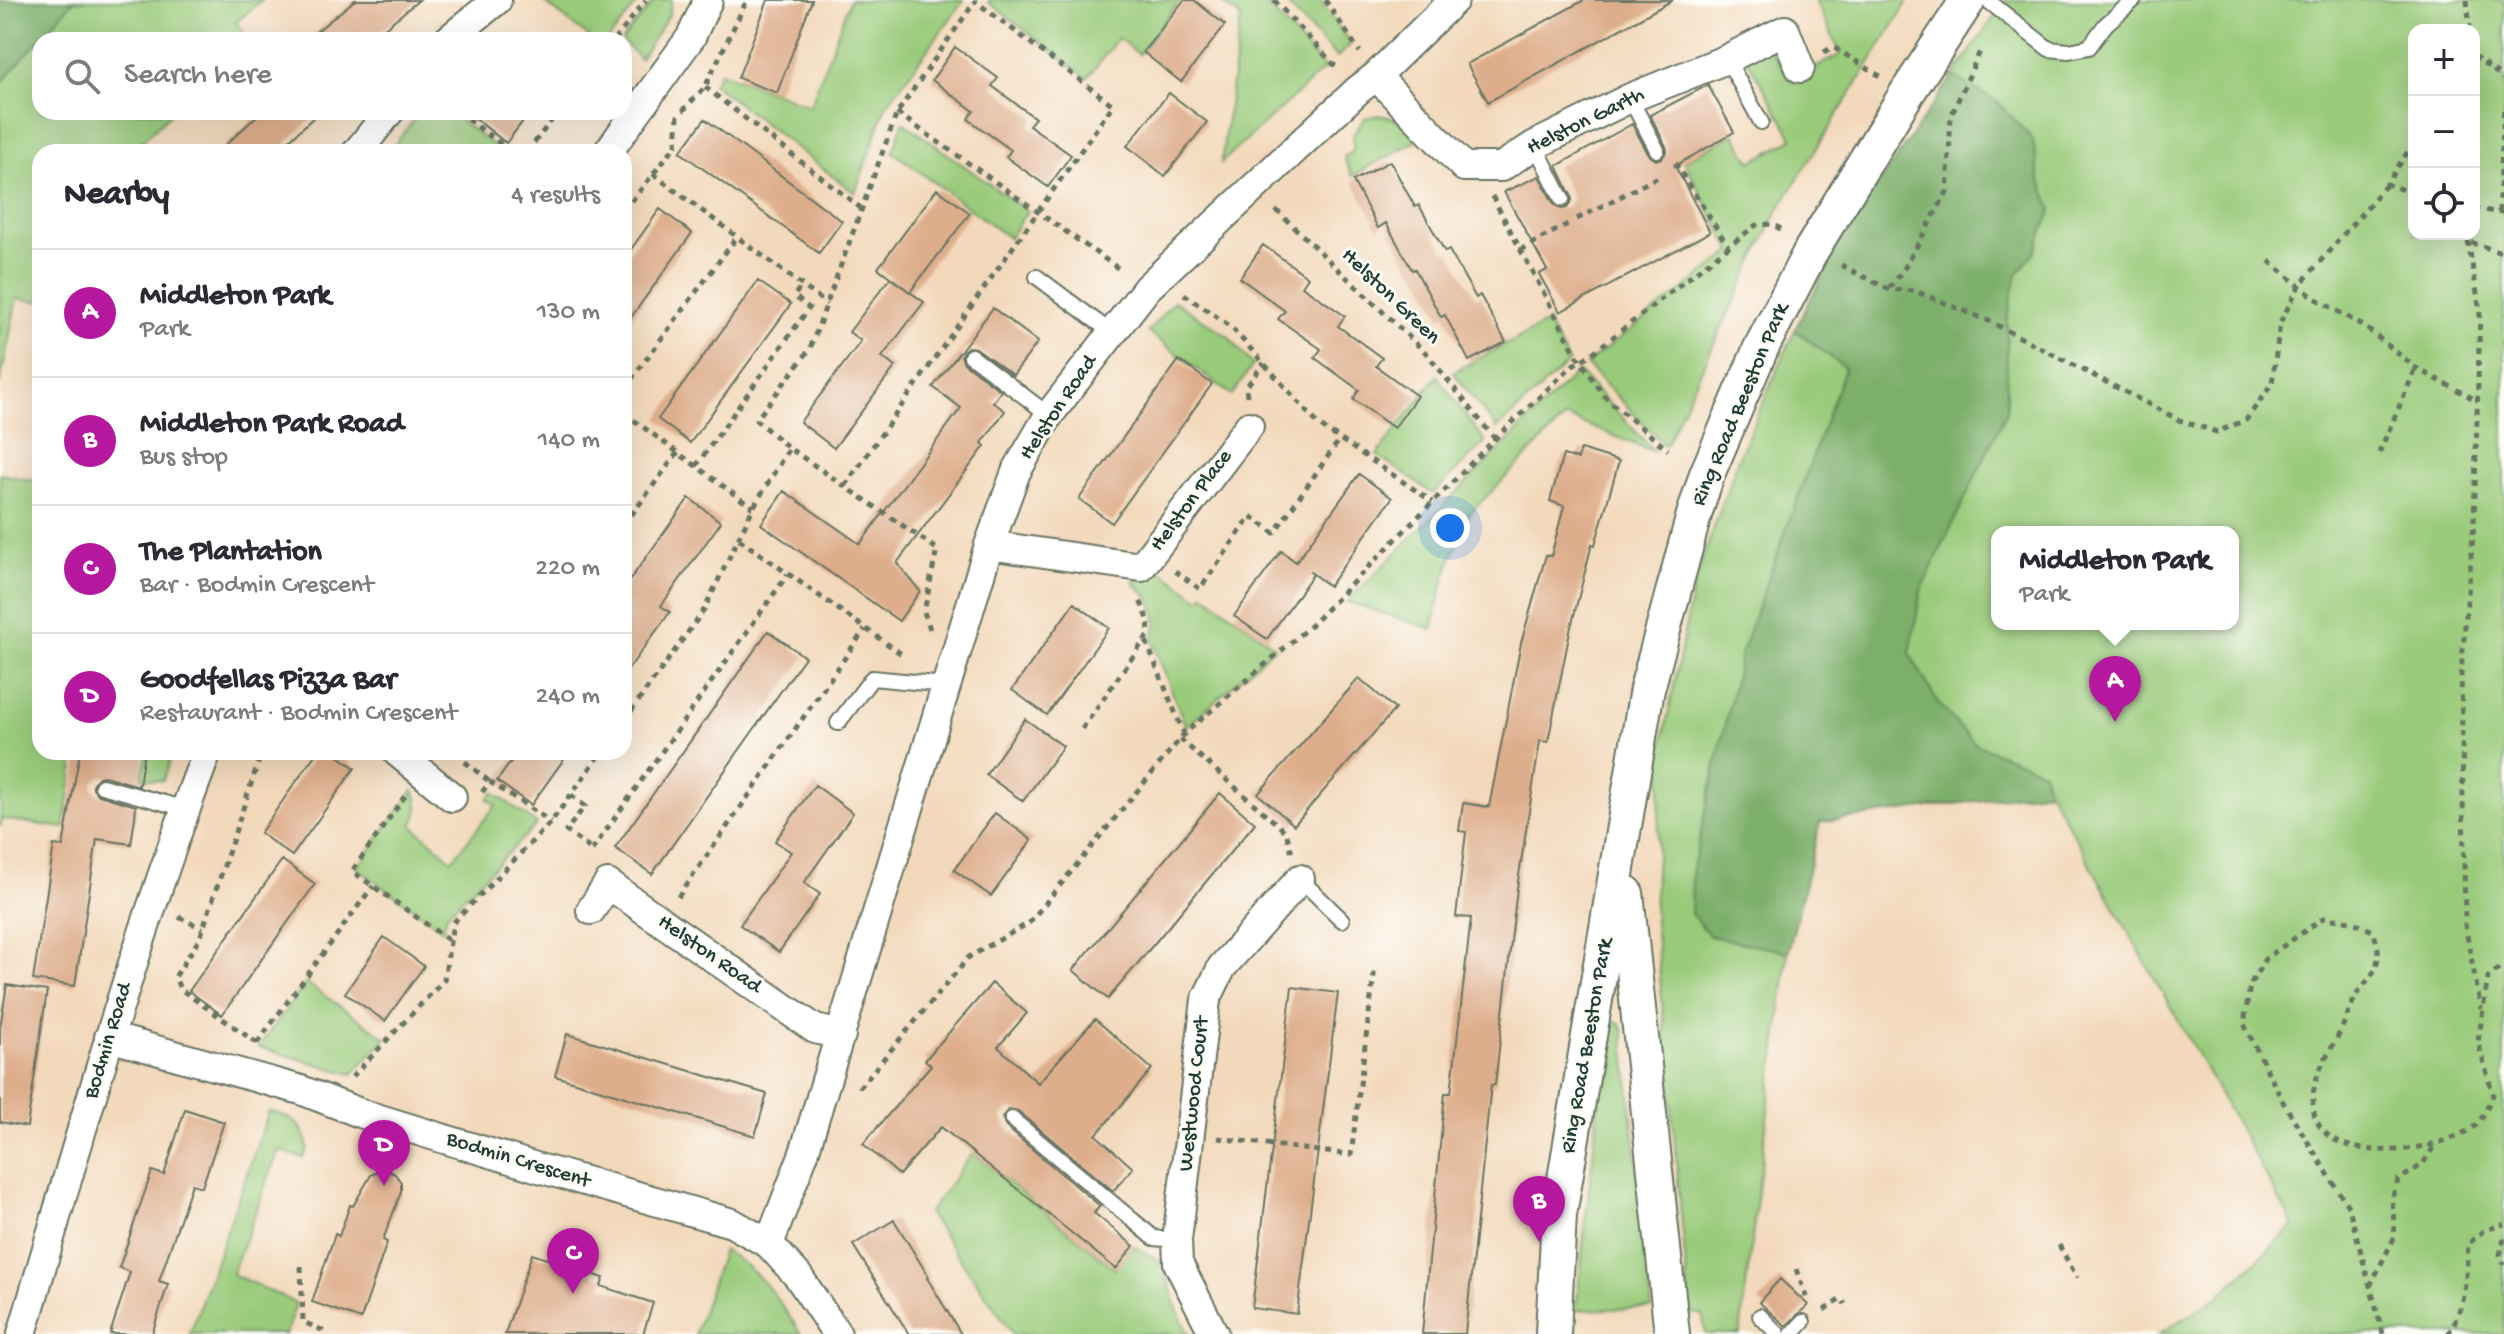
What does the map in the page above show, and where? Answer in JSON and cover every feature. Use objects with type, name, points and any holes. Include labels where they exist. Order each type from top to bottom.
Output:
[{"type":"street","points":[[458,32],[497,0]]},
{"type":"street","points":[[632,119],[691,37],[708,0]]},
{"type":"street","name":"Helston Road","points":[[769,1244],[804,1153],[989,545],[1016,472],[1049,415],[1153,283],[1454,0]]},
{"type":"street","name":"Ring Road Beeston Park","points":[[1553,1334],[1559,1215],[1647,689],[1703,487],[1761,348],[1812,249],[1968,0]]},
{"type":"street","name":"Helston Garth","points":[[1477,167],[1501,167],[1535,145],[1630,98],[1727,59],[1785,30],[1800,68]]},
{"type":"street","points":[[1367,83],[1464,167],[1477,167]]},
{"type":"street","points":[[363,144],[383,120]]},
{"type":"street","points":[[614,144],[631,120]]},
{"type":"street","name":"Helston Place","points":[[989,545],[1141,567],[1249,426]]},
{"type":"street","name":"Bodmin Road","points":[[22,1334],[109,1037],[204,760]]},
{"type":"street","name":"Ring Road Beeston Park","points":[[1621,853],[1672,1334]]},
{"type":"street","name":"Westwood Court","points":[[1214,1334],[1178,1263],[1177,1240],[1206,1000],[1222,967],[1300,879]]},
{"type":"street","points":[[591,910],[608,884]]},
{"type":"street","name":"Helston Road","points":[[608,884],[815,1029],[841,1035]]},
{"type":"street","name":"Bodmin Crescent","points":[[109,1037],[330,1099],[360,1113],[732,1223],[769,1244],[798,1276],[837,1334]]},
{"type":"lane","points":[[1987,0],[2049,49],[2069,51],[2089,47],[2106,24],[2134,0]]},
{"type":"lane","points":[[1727,59],[1761,122]]},
{"type":"lane","points":[[1630,98],[1657,150]]},
{"type":"lane","points":[[1535,145],[1562,199]]},
{"type":"lane","points":[[1037,277],[1112,333]]},
{"type":"lane","points":[[971,356],[1049,415]]},
{"type":"lane","points":[[838,723],[872,678],[946,685]]},
{"type":"lane","points":[[102,786],[186,809]]},
{"type":"lane","points":[[1300,879],[1342,920]]},
{"type":"lane","points":[[1012,1119],[1154,1238],[1177,1240]]},
{"type":"lane","points":[[1760,1316],[1778,1334]]},
{"type":"lane","points":[[1792,1334],[1808,1320]]},
{"type":"path","points":[[621,32],[646,0]]},
{"type":"path","points":[[632,201],[676,145],[678,116],[705,87],[747,0]]},
{"type":"path","points":[[1274,0],[1367,83]]},
{"type":"path","points":[[1325,0],[1367,83]]},
{"type":"path","points":[[2467,0],[2469,24]]},
{"type":"path","points":[[845,486],[1113,105],[975,1],[897,113],[810,349],[756,420],[789,448],[937,549],[924,612],[946,685]]},
{"type":"path","points":[[1888,289],[1905,267],[1947,192],[1951,116],[1974,61],[2002,11]]},
{"type":"path","points":[[1800,68],[1833,47],[1907,93]]},
{"type":"path","points":[[2480,60],[2504,78]]},
{"type":"path","points":[[705,87],[862,209]]},
{"type":"path","points":[[2480,210],[2501,213],[2499,157],[2504,104]]},
{"type":"path","points":[[897,113],[1037,211],[1232,328],[1319,425],[1433,502]]},
{"type":"path","points":[[469,120],[501,144]]},
{"type":"path","points":[[533,144],[552,120]]},
{"type":"path","points":[[1657,150],[1679,166],[1728,246]]},
{"type":"path","points":[[852,1095],[969,957],[1029,923],[1182,736],[1310,626],[1495,439],[1581,360],[1756,225],[1772,224],[1888,289],[1915,291],[1989,321],[2179,420],[2217,432],[2246,420],[2272,384],[2280,323],[2299,286],[2387,184],[2408,151]]},
{"type":"path","points":[[1520,250],[1679,166]]},
{"type":"path","points":[[1477,167],[1581,360],[1607,399],[1668,450]]},
{"type":"path","points":[[653,174],[827,304]]},
{"type":"path","points":[[2387,184],[2408,192]]},
{"type":"path","name":"Helston Green","points":[[1252,187],[1427,354],[1495,439]]},
{"type":"path","points":[[632,378],[737,237]]},
{"type":"path","points":[[2482,1013],[2465,925],[2461,673],[2474,523],[2480,311],[2468,241],[2504,254]]},
{"type":"path","points":[[2269,261],[2299,286],[2365,327],[2416,368],[2478,401]]},
{"type":"path","points":[[696,466],[809,308],[794,296],[802,285]]},
{"type":"path","points":[[2379,453],[2416,368]]},
{"type":"path","points":[[632,419],[753,508]]},
{"type":"path","points":[[1151,555],[1200,589],[1251,516],[1274,533],[1340,439]]},
{"type":"path","points":[[632,710],[704,610],[753,508],[789,448]]},
{"type":"path","points":[[632,515],[678,452]]},
{"type":"path","points":[[739,539],[946,685]]},
{"type":"path","points":[[1082,729],[1148,635],[1146,609],[1138,594],[1125,583],[1118,564]]},
{"type":"path","points":[[592,850],[788,574]]},
{"type":"path","points":[[661,921],[865,629]]},
{"type":"path","points":[[1145,640],[1182,736],[1286,832],[1300,879]]},
{"type":"path","points":[[257,1043],[180,989],[175,977],[200,938],[259,760]]},
{"type":"path","points":[[465,760],[490,782],[551,822]]},
{"type":"path","points":[[330,1099],[444,980],[453,923],[551,822],[596,760]]},
{"type":"path","points":[[450,941],[352,871],[418,768],[449,765],[483,793],[490,782]]},
{"type":"path","points":[[571,795],[585,806],[566,831],[607,860],[608,884]]},
{"type":"path","points":[[235,1072],[373,886]]},
{"type":"path","points":[[2383,1334],[2349,1208],[2283,1102],[2244,1024],[2250,985],[2265,959],[2323,918],[2351,921],[2373,931],[2379,947],[2376,968],[2356,995],[2338,1037],[2318,1069],[2312,1100],[2318,1125],[2346,1146],[2397,1152],[2436,1144],[2476,1126],[2493,1095],[2478,1042],[2488,977],[2504,965]]},
{"type":"path","points":[[1191,1135],[1351,1155],[1375,967]]},
{"type":"path","points":[[2370,1286],[2395,1236],[2392,1199],[2398,1180],[2422,1165],[2436,1144]]},
{"type":"path","points":[[2448,1334],[2465,1295],[2468,1244],[2483,1231],[2504,1224]]},
{"type":"path","points":[[2504,1238],[2500,1255],[2504,1264]]},
{"type":"path","points":[[2059,1245],[2077,1278]]},
{"type":"path","points":[[301,1266],[303,1322],[322,1330],[322,1334]]},
{"type":"path","points":[[1808,1320],[1841,1299],[1845,1304]]},
{"type":"green space","points":[[0,0],[74,0],[46,32],[32,32],[32,48],[0,84]]},
{"type":"green space","points":[[74,0],[262,0],[236,22],[243,32],[46,32]]},
{"type":"green space","points":[[541,0],[640,0],[614,32],[583,32]]},
{"type":"green space","points":[[655,0],[672,0],[669,15],[640,59],[632,51],[632,32],[629,32]]},
{"type":"green space","points":[[850,0],[964,0],[886,106],[855,193],[713,84],[720,72],[810,106]]},
{"type":"green space","points":[[989,0],[1180,0],[1139,54],[1118,38],[1087,78]]},
{"type":"green space","points":[[1218,0],[1262,0],[1325,68],[1221,163],[1241,18]]},
{"type":"green space","points":[[1283,0],[1320,0],[1351,44],[1337,57]]},
{"type":"green space","points":[[1815,0],[1909,0],[1777,212],[1665,446],[1586,364],[1732,252],[1684,161],[1735,134],[1751,162],[1793,139],[1742,50],[1763,40],[1792,81],[1841,54]]},
{"type":"green space","points":[[2006,0],[2504,0],[2504,1334],[2159,1334],[2218,1297],[2294,1226],[2049,791],[1820,822],[1788,952],[1740,1334],[1706,1334],[1702,1314],[1690,1314],[1654,910],[1663,740],[1694,584],[1738,459],[1795,330],[1844,233]]},
{"type":"green space","points":[[32,48],[32,120],[164,120],[139,144],[32,144],[32,301],[17,298],[0,384],[0,84]]},
{"type":"green space","points":[[1953,76],[2000,104],[2033,140],[2039,178],[2052,209],[2035,251],[2017,275],[2007,318],[2007,411],[1921,590],[1910,654],[1938,703],[1975,744],[2043,771],[2049,791],[1820,822],[1788,952],[1710,936],[1691,914],[1692,872],[1741,653],[1845,368],[1795,330],[1844,233]]},
{"type":"green space","points":[[1379,115],[1401,123],[1416,141],[1352,176],[1344,157],[1353,151],[1353,135],[1365,118]]},
{"type":"green space","points":[[414,120],[460,120],[491,144],[395,144]]},
{"type":"green space","points":[[903,122],[1027,211],[1009,238],[893,152]]},
{"type":"green space","points":[[1174,301],[1228,336],[1253,365],[1232,395],[1148,332]]},
{"type":"green space","points":[[1547,323],[1569,362],[1497,429],[1453,372]]},
{"type":"green space","points":[[1578,371],[1655,452],[1566,417],[1468,515],[1445,577],[1432,629],[1347,602]]},
{"type":"green space","points":[[1437,376],[1485,442],[1433,494],[1377,455]]},
{"type":"green space","points":[[0,474],[32,480],[32,760],[75,760],[64,828],[2,819],[0,827]]},
{"type":"green space","points":[[1160,570],[1200,599],[1204,594],[1275,647],[1186,727],[1152,641],[1157,622],[1154,608],[1133,582]]},
{"type":"green space","points":[[145,760],[170,760],[163,781],[142,778]]},
{"type":"green space","points":[[413,790],[418,808],[412,825],[452,860],[496,805],[488,799],[493,792],[537,824],[447,914],[443,930],[357,868]]},
{"type":"green space","points":[[306,983],[386,1038],[352,1074],[258,1047]]},
{"type":"green space","points":[[1612,1020],[1619,1022],[1623,1029],[1652,1308],[1576,1310],[1607,1025]]},
{"type":"green space","points":[[269,1111],[296,1123],[304,1133],[308,1149],[303,1158],[279,1150],[232,1274],[296,1303],[286,1334],[190,1334]]},
{"type":"green space","points":[[973,1153],[1115,1269],[1134,1246],[1163,1263],[1188,1334],[1013,1334],[928,1213]]},
{"type":"green space","points":[[723,1250],[758,1277],[801,1334],[695,1334]]},
{"type":"building","points":[[355,0],[419,0],[380,32],[316,32]]},
{"type":"building","points":[[768,0],[812,0],[777,93],[738,78]]},
{"type":"building","points":[[1184,0],[1194,0],[1225,25],[1181,82],[1143,52]]},
{"type":"building","points":[[1584,0],[1673,0],[1488,102],[1467,64]]},
{"type":"building","points":[[955,47],[998,78],[992,86],[1035,118],[1029,125],[1071,155],[1048,187],[1006,157],[1011,150],[968,119],[974,111],[932,80]]},
{"type":"building","points":[[1708,85],[1734,132],[1675,166],[1710,232],[1560,312],[1539,274],[1547,270],[1504,192],[1539,176],[1554,204],[1561,209],[1567,208],[1572,200],[1571,195],[1557,166],[1632,124],[1649,155],[1656,160],[1662,158],[1667,151],[1666,146],[1650,115]]},
{"type":"building","points":[[1169,93],[1207,122],[1165,176],[1127,146]]},
{"type":"building","points":[[705,119],[842,221],[819,253],[680,152]]},
{"type":"building","points":[[252,120],[311,120],[285,144],[227,144]]},
{"type":"building","points":[[477,120],[524,120],[506,143]]},
{"type":"building","points":[[1390,161],[1415,207],[1419,205],[1476,298],[1480,295],[1506,342],[1469,361],[1445,315],[1441,317],[1386,223],[1378,228],[1353,181]]},
{"type":"building","points":[[937,189],[970,213],[910,292],[878,268]]},
{"type":"building","points":[[660,209],[692,233],[632,316],[632,248]]},
{"type":"building","points":[[1263,245],[1308,277],[1302,286],[1345,316],[1338,326],[1382,358],[1376,366],[1417,396],[1394,428],[1353,399],[1359,390],[1315,358],[1321,349],[1278,319],[1285,311],[1240,278]]},
{"type":"building","points":[[890,278],[924,302],[882,357],[895,367],[834,448],[800,422],[861,341],[849,332]]},
{"type":"building","points":[[758,281],[791,304],[690,443],[658,419]]},
{"type":"building","points":[[993,308],[1038,342],[1013,375],[976,348],[968,347],[963,351],[961,356],[964,363],[1001,391],[993,402],[1005,411],[982,443],[985,446],[897,563],[920,591],[899,621],[761,524],[784,491],[860,544],[961,408],[933,387]]},
{"type":"building","points":[[1179,360],[1212,384],[1112,523],[1079,499]]},
{"type":"building","points":[[1581,449],[1619,461],[1595,545],[1592,544],[1570,631],[1548,742],[1540,741],[1517,888],[1495,1085],[1491,1085],[1465,1334],[1422,1334],[1445,1093],[1451,1093],[1471,918],[1456,917],[1466,832],[1459,831],[1463,803],[1489,807],[1521,643],[1546,555],[1551,556],[1564,506],[1550,501],[1563,455],[1578,459]]},
{"type":"building","points":[[1359,474],[1392,498],[1329,586],[1313,574],[1267,639],[1234,616],[1281,551],[1296,562]]},
{"type":"building","points":[[689,498],[721,522],[661,606],[670,612],[632,664],[632,577]]},
{"type":"building","points":[[1074,603],[1109,628],[1047,715],[1012,690]]},
{"type":"building","points":[[768,631],[805,657],[652,874],[615,848]]},
{"type":"building","points":[[1359,678],[1395,709],[1294,825],[1258,794]]},
{"type":"building","points":[[1025,719],[1063,746],[1023,801],[986,775]]},
{"type":"building","points":[[79,760],[143,760],[139,786],[104,776],[93,783],[93,789],[99,795],[136,806],[135,818],[131,844],[97,839],[75,986],[33,980],[54,845],[63,846]]},
{"type":"building","points":[[311,760],[344,760],[355,768],[292,856],[260,833]]},
{"type":"building","points":[[512,760],[563,760],[531,805],[497,781]]},
{"type":"building","points":[[815,785],[853,813],[804,883],[820,894],[779,952],[740,925],[791,852],[775,841]]},
{"type":"building","points":[[1220,793],[1255,823],[1108,999],[1073,970]]},
{"type":"building","points":[[995,813],[1032,840],[991,896],[954,870]]},
{"type":"building","points":[[282,860],[315,884],[222,1015],[189,991]]},
{"type":"building","points":[[384,937],[424,966],[385,1021],[345,993]]},
{"type":"building","points":[[992,983],[1027,1013],[998,1047],[1038,1083],[1095,1019],[1152,1069],[1096,1135],[1133,1168],[1113,1191],[1018,1111],[1009,1109],[1002,1117],[1006,1127],[1100,1206],[1094,1213],[1134,1246],[1116,1269],[941,1127],[899,1175],[863,1144],[931,1065],[925,1060]]},
{"type":"building","points":[[7,985],[47,991],[27,1127],[0,1122],[0,1027]]},
{"type":"building","points":[[1292,987],[1338,993],[1297,1314],[1252,1308]]},
{"type":"building","points":[[567,1034],[767,1094],[755,1136],[555,1076]]},
{"type":"building","points":[[185,1109],[224,1122],[202,1187],[192,1184],[159,1281],[168,1284],[152,1334],[110,1334],[130,1272],[119,1268],[152,1171],[164,1175]]},
{"type":"building","points":[[387,1170],[401,1182],[401,1192],[383,1240],[387,1242],[361,1319],[312,1302],[335,1234],[339,1236],[350,1205],[353,1206],[371,1175]]},
{"type":"building","points":[[894,1220],[961,1334],[909,1334],[853,1245]]},
{"type":"building","points":[[532,1254],[604,1278],[601,1286],[653,1303],[643,1334],[505,1334]]},
{"type":"building","points":[[1780,1279],[1808,1305],[1786,1326],[1759,1302]]},
{"type":"place","name":"Middleton Park","points":[[2115,722]]},
{"type":"place","name":"Goodfellas Pizza Bar","points":[[384,1186]]},
{"type":"place","name":"Middleton Park Road","points":[[1539,1242]]},
{"type":"place","name":"The Plantation","points":[[573,1294]]}]
